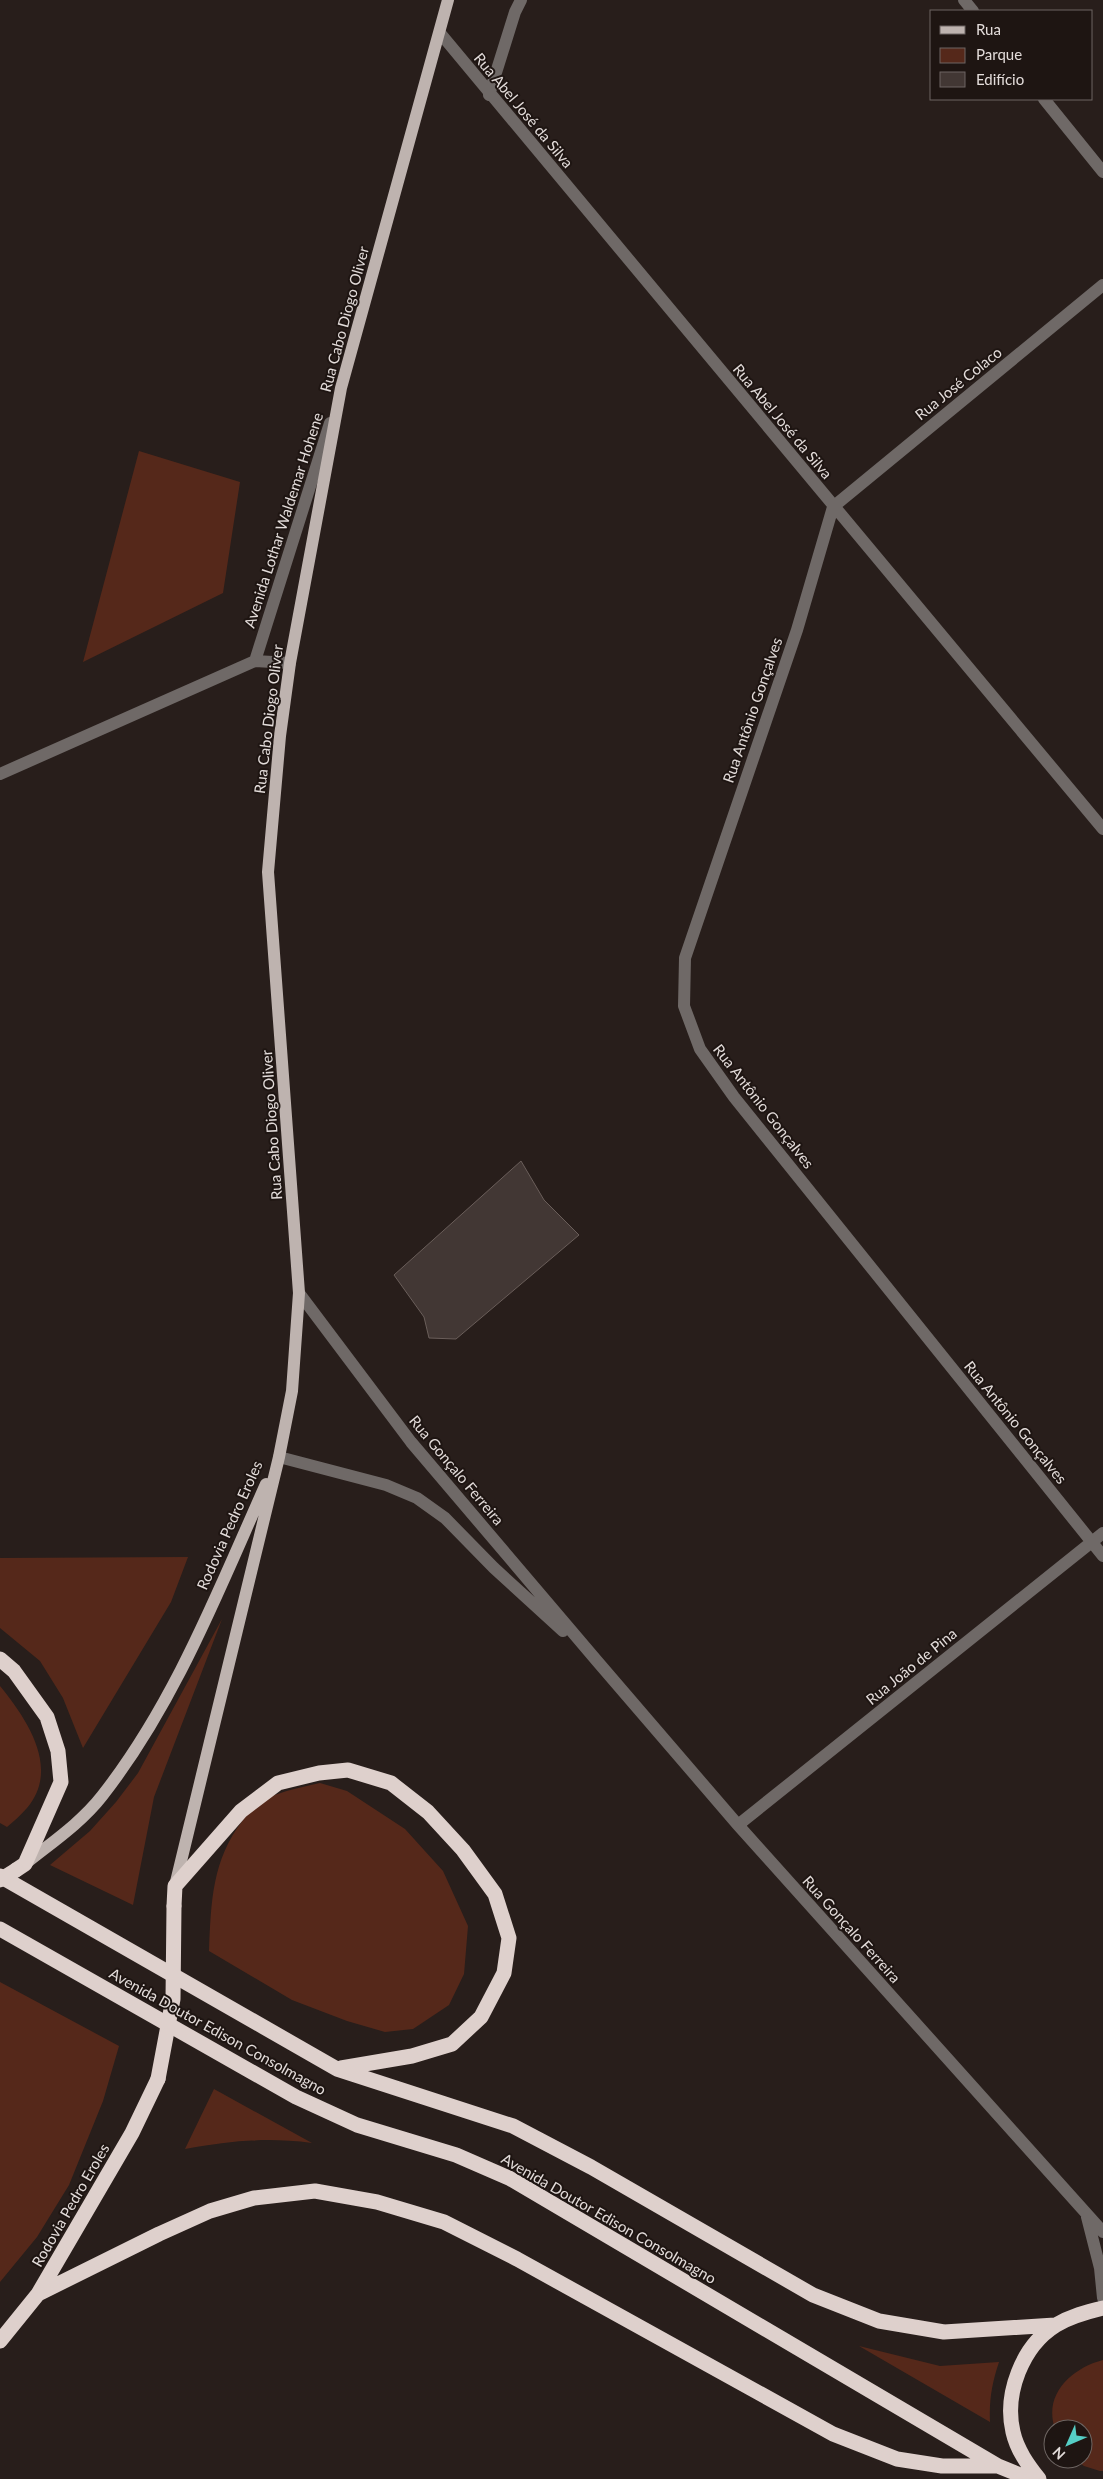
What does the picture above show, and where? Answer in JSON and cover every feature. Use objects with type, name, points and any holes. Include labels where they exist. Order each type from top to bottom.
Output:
[{"type":"highway","points":[[0,1659],[14,1671],[47,1717],[58,1751],[61,1782],[20,1867],[0,1878]]},
{"type":"highway","points":[[175,1886],[241,1811],[278,1783],[319,1773],[348,1770],[391,1783],[428,1812],[463,1850],[495,1894],[509,1938],[504,1972],[482,2017],[452,2044],[412,2056],[337,2069]]},
{"type":"highway","name":"Avenida Doutor Edison Consolmagno","points":[[0,1878],[337,2069],[513,2126],[592,2167],[814,2294],[879,2321],[944,2332],[1055,2326]]},
{"type":"highway","name":"Rodovia Pedro Eroles","points":[[0,2341],[38,2294],[132,2133],[158,2079],[173,1999],[175,1886]]},
{"type":"highway","name":"Avenida Doutor Edison Consolmagno","points":[[0,1929],[296,2098],[357,2125],[456,2155],[509,2178],[998,2466],[1030,2479]]},
{"type":"highway","points":[[38,2294],[210,2211],[254,2198],[315,2191],[359,2198],[444,2222],[526,2264],[833,2434],[897,2459],[942,2466],[998,2466]]},
{"type":"highway","name":"Avenida Doutor Edison Consolmagno","points":[[1039,2479],[1025,2461],[1013,2432],[1011,2402],[1018,2372],[1033,2346],[1055,2326],[1078,2314],[1103,2308]]},
{"type":"main road","name":"Rua Cabo Diogo Oliver","points":[[279,1457],[292,1391],[299,1293],[268,872],[280,736],[290,663],[341,388],[448,0]]},
{"type":"main road","name":"Rodovia Pedro Eroles","points":[[20,1867],[76,1823],[101,1797],[157,1715],[184,1666],[279,1457]]},
{"type":"main road","name":"Rodovia Pedro Eroles","points":[[175,1886],[279,1457]]},
{"type":"street","points":[[489,95],[520,0]]},
{"type":"street","points":[[964,0],[972,10]]},
{"type":"street","name":"Rua Abel José da Silva","points":[[440,33],[489,95],[1103,828]]},
{"type":"street","points":[[1045,100],[1103,172]]},
{"type":"street","name":"Rua José Colaco","points":[[833,507],[1103,285]]},
{"type":"street","name":"Avenida Lothar Waldemar Hohene","points":[[255,661],[341,388]]},
{"type":"street","name":"Rua Antônio Gonçalves","points":[[833,507],[797,630],[685,958],[684,1006],[700,1049],[734,1097],[1103,1556]]},
{"type":"street","points":[[0,774],[255,661],[290,663]]},
{"type":"street","name":"Rua Gonçalo Ferreira","points":[[299,1293],[411,1442],[597,1661],[738,1825],[1103,2232]]},
{"type":"street","name":"Rua Gonçalo Ferreira","points":[[279,1457],[386,1485],[417,1498],[444,1518],[508,1581],[597,1661]]},
{"type":"street","name":"Rua João de Pina","points":[[738,1825],[1103,1533]]},
{"type":"street","name":"Rua Gonçalo Ferreira","points":[[1086,2215],[1100,2268],[1103,2298]]},
{"type":"green space","points":[[139,451],[240,482],[223,593],[83,662]]},
{"type":"green space","points":[[188,1557],[171,1602],[83,1748],[63,1698],[40,1661],[0,1628],[0,1558]]},
{"type":"green space","points":[[222,1619],[154,1797],[133,1905],[50,1865],[90,1831],[116,1802],[138,1773]]},
{"type":"green space","points":[[0,1686],[29,1728],[40,1760],[41,1777],[37,1793],[27,1808],[7,1827],[0,1823]]},
{"type":"green space","points":[[320,1783],[347,1791],[405,1829],[443,1871],[468,1926],[464,1974],[449,2005],[413,2029],[385,2032],[347,2021],[292,2000],[209,1951],[212,1899],[215,1882],[225,1850],[233,1835],[255,1805],[287,1791]]},
{"type":"green space","points":[[0,1982],[119,2046],[103,2101],[69,2185],[37,2237],[0,2282]]},
{"type":"green space","points":[[214,2089],[312,2143],[279,2140],[248,2141],[185,2149]]},
{"type":"green space","points":[[859,2346],[940,2366],[999,2362],[992,2392],[990,2422]]},
{"type":"green space","points":[[1103,2360],[1103,2471],[1093,2469],[1093,2419],[1053,2419],[1052,2416],[1053,2405],[1063,2384],[1081,2369]]},
{"type":"building","points":[[521,1161],[544,1200],[579,1235],[456,1339],[429,1338],[424,1317],[394,1275]]}]
